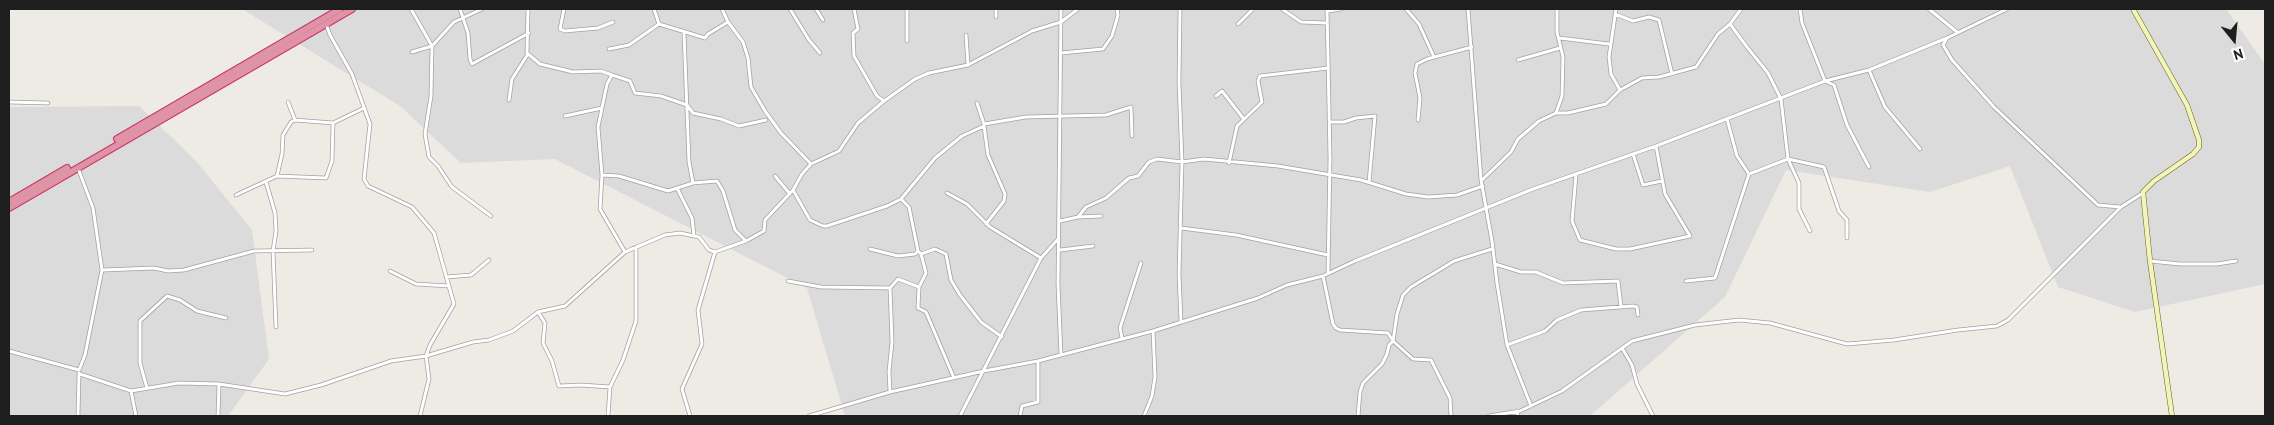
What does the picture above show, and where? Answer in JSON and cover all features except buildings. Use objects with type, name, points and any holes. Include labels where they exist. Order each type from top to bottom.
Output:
[{"type":"highway","points":[[9,202],[340,9]]},
{"type":"highway","points":[[9,208],[352,9]]},
{"type":"street","points":[[411,9],[432,46],[431,96],[425,134],[429,157],[452,187],[491,216]]},
{"type":"street","points":[[460,9],[468,33],[472,64],[529,33]]},
{"type":"street","points":[[412,52],[432,46],[454,22],[482,9]]},
{"type":"street","points":[[509,100],[512,79],[528,54],[528,9]]},
{"type":"street","points":[[564,9],[560,29],[565,31],[598,28],[613,22]]},
{"type":"street","points":[[654,9],[659,24]]},
{"type":"street","points":[[722,9],[728,22],[743,42],[748,58],[751,86],[765,111],[781,133],[811,164]]},
{"type":"street","points":[[790,9],[820,53]]},
{"type":"street","points":[[816,9],[823,20]]},
{"type":"street","points":[[854,9],[858,30],[852,33],[854,56],[877,96],[884,101]]},
{"type":"street","points":[[907,9],[907,41]]},
{"type":"street","points":[[996,9],[996,17]]},
{"type":"street","points":[[1061,9],[1059,117],[1060,250],[1058,284],[1061,355]]},
{"type":"street","points":[[9,351],[79,372],[131,391],[179,384],[219,384],[285,394],[322,385],[391,361],[426,356],[473,342],[489,340],[513,331],[538,312],[565,306],[625,252],[636,247],[672,233],[699,237],[709,250],[715,252],[746,241],[764,231],[766,220],[794,190],[802,174],[811,164],[839,152],[858,123],[884,101],[915,79],[968,65],[1032,31],[1060,22],[1078,9]]},
{"type":"street","points":[[1061,52],[1103,49],[1112,36],[1118,15],[1117,9]]},
{"type":"street","points":[[1180,9],[1179,82],[1182,162],[1179,274],[1181,322]]},
{"type":"street","points":[[1238,24],[1253,9]]},
{"type":"street","points":[[1282,9],[1301,22],[1326,23]]},
{"type":"street","points":[[1328,273],[1330,122],[1326,23],[1328,10],[1341,9]]},
{"type":"street","points":[[1406,9],[1419,24],[1434,57]]},
{"type":"street","points":[[1468,9],[1482,186],[1507,345],[1514,358],[1531,406]]},
{"type":"street","points":[[1556,113],[1562,96],[1563,58],[1560,48],[1557,9]]},
{"type":"street","points":[[1616,9],[1613,37],[1609,44],[1611,74],[1620,90]]},
{"type":"street","points":[[1482,180],[1504,160],[1518,139],[1539,121],[1556,113],[1568,113],[1606,104],[1620,90],[1642,78],[1672,74],[1699,65],[1718,34],[1730,24],[1740,9]]},
{"type":"street","points":[[1800,9],[1802,23],[1825,81],[1834,85],[1847,125],[1869,166]]},
{"type":"street","points":[[1929,9],[1957,32]]},
{"type":"street","points":[[809,416],[890,392],[984,370],[1038,361],[1153,331],[1258,298],[1287,285],[1323,276],[1486,208],[1656,146],[1825,81],[1870,70],[1947,38],[2008,9]]},
{"type":"street","points":[[1491,416],[1517,411],[1562,391],[1632,341],[1695,326],[1739,320],[1770,322],[1847,344],[1877,342],[1997,326],[2008,320],[2121,208],[2143,192],[2154,181],[2193,154],[2199,147],[2200,140],[2187,104],[2133,9]]},
{"type":"street","points":[[1615,14],[1633,21],[1652,17],[1659,20],[1672,74]]},
{"type":"street","points":[[1614,22],[1622,18]]},
{"type":"street","points":[[659,24],[705,38],[708,34],[728,22]]},
{"type":"street","points":[[326,24],[330,35],[352,74],[370,124],[364,179],[368,186],[412,207],[434,233],[454,304],[430,345],[426,356],[429,379],[420,416]]},
{"type":"street","points":[[609,48],[629,45],[659,24]]},
{"type":"street","points":[[1730,24],[1768,73],[1781,99],[1788,159],[1799,184],[1799,209],[1810,231]]},
{"type":"street","points":[[684,33],[689,162],[694,183]]},
{"type":"street","points":[[966,35],[968,65]]},
{"type":"street","points":[[1559,38],[1609,44]]},
{"type":"street","points":[[1947,38],[1943,45],[1952,60],[1994,107],[2098,205],[2121,208]]},
{"type":"street","points":[[1418,120],[1420,98],[1415,73],[1417,64],[1434,57],[1472,47]]},
{"type":"street","points":[[1518,60],[1560,48]]},
{"type":"street","points":[[528,54],[548,68],[573,72],[601,71],[630,81],[635,94],[661,96],[687,105],[693,113],[739,126],[766,120]]},
{"type":"street","points":[[1229,162],[1235,131],[1243,118],[1249,116],[1262,102],[1258,81],[1260,76],[1328,68]]},
{"type":"street","points":[[1870,70],[1885,108],[1920,149]]},
{"type":"street","points":[[612,75],[607,84],[598,127],[602,175],[600,208],[625,252]]},
{"type":"street","points":[[1216,96],[1222,91],[1243,118]]},
{"type":"street","points":[[9,102],[48,103]]},
{"type":"street","points":[[288,102],[295,120]]},
{"type":"street","points":[[977,103],[984,125],[988,155],[1005,194],[1004,201],[986,224]]},
{"type":"street","points":[[794,190],[810,220],[823,226],[876,210],[901,199],[934,158],[962,136],[997,120],[1106,115],[1131,107],[1132,136]]},
{"type":"street","points":[[277,176],[282,154],[283,135],[291,122],[295,120],[333,123],[364,108]]},
{"type":"street","points":[[566,116],[602,108]]},
{"type":"street","points":[[1330,122],[1344,122],[1356,118],[1375,116],[1370,182]]},
{"type":"street","points":[[1727,119],[1737,156],[1749,174]]},
{"type":"street","points":[[236,195],[277,176],[326,178],[332,161],[333,123]]},
{"type":"street","points":[[1576,175],[1572,221],[1580,240],[1616,249],[1630,249],[1690,236],[1671,206],[1662,182],[1656,146]]},
{"type":"street","points":[[1633,154],[1643,185],[1662,182]]},
{"type":"street","points":[[1078,217],[1090,204],[1106,198],[1129,178],[1138,176],[1149,162],[1157,159],[1182,162],[1204,159],[1278,166],[1370,182],[1406,194],[1428,197],[1457,195],[1482,186]]},
{"type":"street","points":[[1749,174],[1788,159],[1824,167],[1839,211],[1847,220],[1847,238]]},
{"type":"street","points":[[77,167],[93,208],[102,270],[85,355],[79,372],[78,416]]},
{"type":"street","points":[[1686,281],[1715,278],[1749,174]]},
{"type":"street","points":[[602,175],[619,176],[668,191],[694,183],[716,181],[723,192],[735,230],[746,241]]},
{"type":"street","points":[[776,176],[790,194]]},
{"type":"street","points":[[266,182],[275,213],[276,231],[273,250],[276,327]]},
{"type":"street","points":[[677,188],[692,218],[694,236]]},
{"type":"street","points":[[2143,192],[2150,261],[2172,416]]},
{"type":"street","points":[[947,193],[967,204],[986,224],[1041,258]]},
{"type":"street","points":[[901,199],[909,207],[926,273],[919,287],[918,308],[926,312],[954,378]]},
{"type":"street","points":[[1060,221],[1078,217],[1101,216]]},
{"type":"street","points":[[1181,228],[1236,235],[1328,255]]},
{"type":"street","points":[[960,416],[1041,258],[1059,237]]},
{"type":"street","points":[[1060,250],[1093,246]]},
{"type":"street","points":[[608,416],[610,387],[623,360],[636,321],[636,247]]},
{"type":"street","points":[[870,249],[898,256],[935,249],[946,254],[951,280],[960,295],[981,322],[1002,337]]},
{"type":"street","points":[[102,270],[154,268],[168,271],[184,270],[254,252],[312,250]]},
{"type":"street","points":[[1358,416],[1360,392],[1363,383],[1382,364],[1393,341],[1400,303],[1411,287],[1454,261],[1492,250]]},
{"type":"street","points":[[690,416],[682,389],[702,344],[698,310],[715,252]]},
{"type":"street","points":[[446,277],[471,275],[489,260]]},
{"type":"street","points":[[2150,261],[2180,264],[2236,262]]},
{"type":"street","points":[[1122,338],[1120,328],[1141,263]]},
{"type":"street","points":[[1495,264],[1521,272],[1536,272],[1563,283],[1618,281],[1622,307]]},
{"type":"street","points":[[390,271],[416,284],[449,286]]},
{"type":"street","points":[[1323,276],[1333,324],[1336,328],[1340,330],[1388,333],[1393,341],[1413,359],[1432,360],[1450,398],[1451,416]]},
{"type":"street","points":[[890,392],[889,372],[892,342],[890,288],[898,279],[919,287]]},
{"type":"street","points":[[788,281],[821,287],[890,288]]},
{"type":"street","points":[[147,388],[140,363],[140,321],[167,296],[180,300],[197,312],[226,318]]},
{"type":"street","points":[[1507,345],[1545,331],[1557,320],[1575,312],[1635,307],[1638,315]]},
{"type":"street","points":[[538,312],[545,323],[543,344],[552,361],[559,386],[610,387]]},
{"type":"street","points":[[1144,416],[1152,396],[1155,377],[1153,331]]},
{"type":"street","points":[[1622,348],[1632,365],[1637,384],[1653,416]]},
{"type":"street","points":[[1020,416],[1022,406],[1038,402],[1038,361]]},
{"type":"street","points":[[218,416],[219,384]]},
{"type":"street","points":[[131,391],[136,416]]},
{"type":"street","points":[[830,411],[831,416]]},
{"type":"street","points":[[1517,411],[1518,416]]},
{"type":"shaded area","points":[[242,9],[2226,9],[2265,64],[2265,284],[2135,312],[2058,287],[2010,166],[1930,192],[1786,170],[1725,297],[1590,416],[845,416],[807,288],[555,159],[461,163],[400,106]]},
{"type":"shaded area","points":[[139,106],[196,161],[252,230],[269,359],[228,416],[9,416],[9,107]]}]
